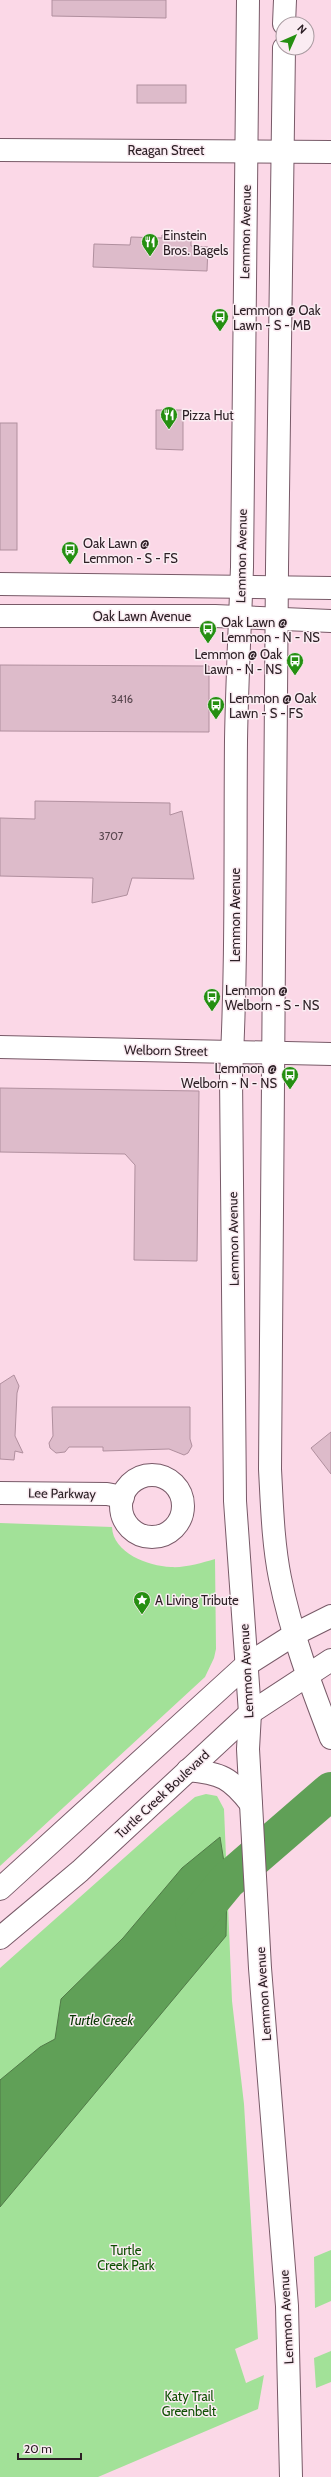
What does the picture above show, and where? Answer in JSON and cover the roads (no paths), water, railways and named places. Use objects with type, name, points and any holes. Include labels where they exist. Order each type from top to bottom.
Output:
[{"type":"main road","name":"Lemmon Avenue","points":[[248,0],[241,586],[239,618],[232,1051],[235,1501],[250,1713],[247,1789],[287,2306],[291,2477]]},
{"type":"main road","points":[[284,16],[285,0]]},
{"type":"main road","points":[[284,56],[276,619],[270,1469],[273,1524],[280,1578],[294,1634],[307,1676],[331,1738]]},
{"type":"main road","name":"Reagan Street","points":[[0,150],[246,150],[331,152]]},
{"type":"main road","points":[[0,584],[277,586],[331,588]]},
{"type":"main road","name":"Oak Lawn Avenue","points":[[0,616],[239,618],[331,621]]},
{"type":"main road","name":"Welborn Street","points":[[0,1048],[232,1051],[331,1054]]},
{"type":"main road","name":"Lee Parkway","points":[[0,1493],[107,1494],[123,1497]]},
{"type":"main road","points":[[0,1889],[246,1665],[294,1634],[331,1616]]},
{"type":"main road","name":"Turtle Creek Boulevard","points":[[0,1938],[80,1871],[250,1713],[331,1660]]},
{"type":"main road","points":[[188,1770],[220,1774],[247,1789]]},
{"type":"water","name":"Turtle Creek","points":[[220,1837],[227,1881],[226,1936],[0,2207],[0,2080],[40,2047],[55,2039],[61,1999],[123,1938],[182,1868]]},
{"type":"waterway","name":"Turtle Creek","points":[[194,1921],[227,1881],[331,1791]]},
{"type":"place","name":"Einstein Bros. Bagels","points":[[150,257]]},
{"type":"place","name":"Lemmon @ Oak Lawn - S - MB","points":[[220,332]]},
{"type":"place","name":"Pizza Hut","points":[[169,430]]},
{"type":"place","name":"Oak Lawn @ Lemmon - S - FS","points":[[70,565]]},
{"type":"place","name":"Oak Lawn @ Lemmon - N - NS","points":[[208,644]]},
{"type":"place","name":"Lemmon @ Oak Lawn - N - NS","points":[[295,676]]},
{"type":"place","name":"Lemmon @ Oak Lawn - S - FS","points":[[216,720]]},
{"type":"place","name":"Lemmon @ Welborn - S - NS","points":[[212,1012]]},
{"type":"place","name":"Lemmon @ Welborn - N - NS","points":[[290,1090]]},
{"type":"place","name":"A Living Tribute","points":[[142,1615]]},
{"type":"park label","name":"Turtle Creek Park","points":[[126,2258]]},
{"type":"park label","name":"Katy Trail Greenbelt","points":[[189,2404]]}]
